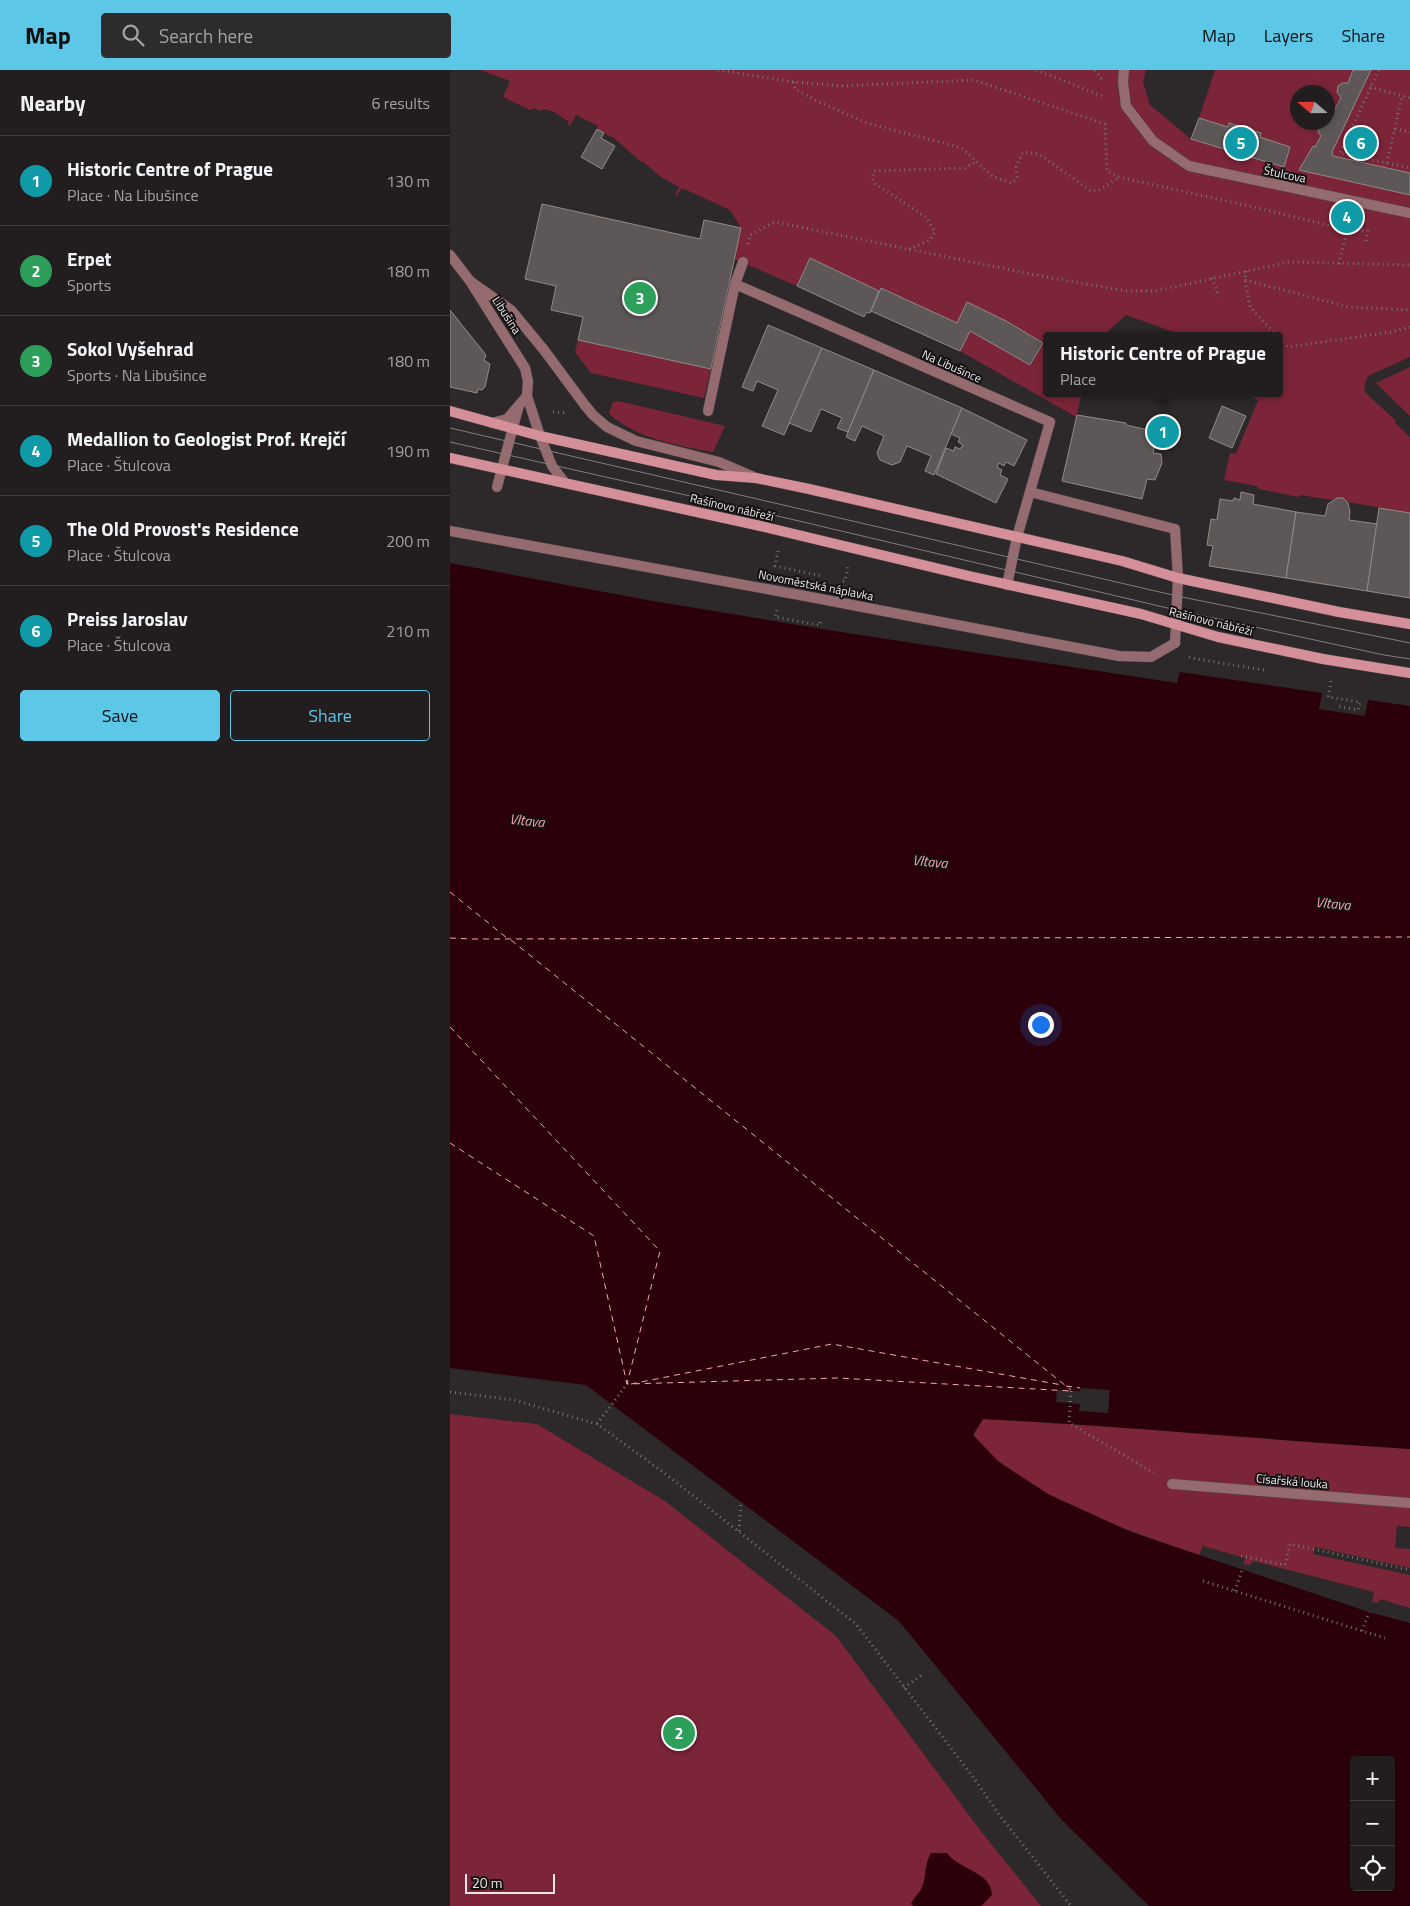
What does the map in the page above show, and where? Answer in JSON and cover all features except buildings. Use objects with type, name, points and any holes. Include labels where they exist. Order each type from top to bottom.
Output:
[{"type":"main road","points":[[450,411],[540,436],[716,475],[756,478],[1122,561],[1178,578],[1339,612],[1410,624]]},
{"type":"main road","name":"Rašínovo nábřeží","points":[[450,458],[756,525],[1007,585],[1141,614],[1218,637],[1323,659],[1410,673]]},
{"type":"street","points":[[1124,70],[1123,82],[1126,106]]},
{"type":"street","name":"Štulcova","points":[[1126,106],[1153,141],[1189,166],[1410,213]]},
{"type":"street","name":"Libušina","points":[[450,255],[470,281],[525,368],[528,381],[527,396],[540,436],[552,466],[565,483]]},
{"type":"street","points":[[708,411],[735,284],[742,262]]},
{"type":"street","points":[[470,281],[511,310],[539,343],[584,404],[600,421],[620,435],[656,447],[719,462],[756,478]]},
{"type":"street","name":"Na Libušince","points":[[735,284],[1050,422],[1017,537]]},
{"type":"street","points":[[492,423],[507,419],[527,396]]},
{"type":"street","points":[[497,487],[519,405]]},
{"type":"street","name":"Rašínovo nábřeží","points":[[1030,492],[1175,529],[1178,578],[1175,643]]},
{"type":"street","name":"Novoměstská náplavka","points":[[450,531],[825,599],[1119,656],[1150,657],[1175,643]]},
{"type":"street","points":[[1007,585],[1017,537]]},
{"type":"street","name":"Císařská louka","points":[[1172,1484],[1410,1503]]},
{"type":"path","points":[[718,70],[794,82],[851,86],[963,80]]},
{"type":"path","points":[[1036,70],[1126,106]]},
{"type":"path","points":[[1379,70],[1340,153],[1410,168]]},
{"type":"path","points":[[794,82],[795,89],[867,123],[962,148],[992,176],[1012,182],[1017,178],[1016,167],[1023,152],[1039,154],[1091,191],[1098,191],[1119,177]]},
{"type":"path","points":[[1370,87],[1410,98]]},
{"type":"path","points":[[1387,163],[1402,96]]},
{"type":"path","points":[[1395,129],[1410,132]]},
{"type":"path","points":[[909,249],[930,240],[935,232],[927,218],[874,183],[872,177],[874,171],[965,168],[976,162]]},
{"type":"path","points":[[742,262],[750,235],[775,222],[1046,277],[1126,291],[1155,292],[1289,262],[1410,265]]},
{"type":"path","points":[[1339,264],[1347,230],[1367,231],[1366,241]]},
{"type":"path","points":[[1246,271],[1244,280],[1250,307],[1273,332]]},
{"type":"path","points":[[1212,278],[1219,297]]},
{"type":"path","points":[[1244,280],[1349,307],[1410,310]]},
{"type":"path","points":[[1283,342],[1288,347],[1391,332],[1410,327]]},
{"type":"path","points":[[550,411],[565,414],[574,411]]},
{"type":"path","points":[[779,547],[775,566],[810,573]]},
{"type":"path","points":[[840,580],[845,581],[849,564]]},
{"type":"path","points":[[783,619],[813,624]]},
{"type":"path","points":[[1331,680],[1328,697],[1360,702],[1358,710],[1337,706]]},
{"type":"path","points":[[597,1424],[628,1384]]},
{"type":"path","points":[[1071,1391],[1069,1423],[1172,1484]]},
{"type":"path","points":[[450,1392],[514,1400],[597,1424],[663,1472],[856,1624],[973,1777],[998,1814],[1071,1906]]},
{"type":"path","points":[[739,1531],[741,1502]]},
{"type":"path","points":[[1241,1556],[1285,1566],[1290,1544],[1410,1570]]},
{"type":"path","points":[[1235,1591],[1242,1570]]},
{"type":"path","points":[[1203,1581],[1385,1638]]},
{"type":"path","points":[[1362,1631],[1369,1612]]},
{"type":"path","points":[[904,1688],[924,1673]]},
{"type":"shaded area","points":[[480,70],[1146,70],[1143,82],[1150,105],[1191,139],[1283,167],[1290,147],[1260,137],[1261,132],[1230,123],[1228,127],[1199,118],[1215,70],[1353,70],[1348,83],[1340,84],[1338,88],[1337,92],[1341,98],[1335,109],[1335,85],[1290,85],[1290,130],[1318,130],[1321,136],[1299,170],[1410,195],[1410,357],[1368,376],[1364,387],[1366,393],[1410,437],[1410,513],[1348,502],[1343,498],[1332,500],[1300,495],[1299,497],[1224,480],[1230,453],[1236,454],[1258,400],[1252,397],[1283,397],[1283,332],[1174,332],[1126,315],[1107,332],[1043,332],[1043,343],[957,323],[881,288],[879,291],[810,258],[797,286],[734,259],[741,228],[730,210],[682,188],[675,196],[679,187],[661,177],[641,162],[614,138],[597,129],[598,126],[576,115],[570,126],[568,125],[569,122],[554,112],[544,109],[540,111],[534,108],[530,110],[503,97],[510,81]]},
{"type":"shaded area","points":[[1371,70],[1410,70],[1410,173],[1333,156],[1332,152]]},
{"type":"shaded area","points":[[970,331],[1031,365],[1043,343],[1043,397],[1081,397],[1076,417],[960,351]]},
{"type":"shaded area","points":[[578,340],[711,369],[704,398],[591,373],[575,352]]},
{"type":"shaded area","points":[[1410,367],[1410,416],[1376,383]]},
{"type":"shaded area","points":[[618,401],[725,426],[713,452],[658,440],[632,430],[609,414],[613,402]]},
{"type":"shaded area","points":[[450,1414],[537,1424],[665,1501],[836,1636],[980,1830],[1041,1906],[450,1906]]},
{"type":"shaded area","points":[[983,1419],[1090,1425],[1410,1449],[1410,1527],[1397,1526],[1395,1548],[1410,1549],[1410,1568],[1315,1547],[1313,1554],[1410,1575],[1410,1608],[1380,1599],[1378,1603],[1372,1602],[1374,1592],[1254,1561],[1249,1565],[1243,1564],[1245,1558],[1203,1546],[1199,1555],[1095,1517],[1045,1492],[1022,1478],[989,1453],[973,1435]]},
{"type":"water","name":"Vltava","points":[[450,563],[647,600],[847,633],[1177,683],[1180,672],[1322,693],[1319,709],[1365,716],[1368,700],[1410,706],[1410,1449],[1090,1425],[983,1419],[973,1435],[999,1462],[1048,1494],[1131,1532],[1369,1612],[1410,1623],[1410,1906],[1149,1906],[1061,1819],[899,1621],[586,1385],[450,1368]]},
{"type":"water","points":[[931,1853],[947,1853],[952,1859],[986,1881],[992,1895],[981,1906],[914,1906],[911,1904],[922,1887],[927,1861]]},
{"type":"pier","points":[[1080,1388],[1110,1390],[1108,1413],[1079,1411],[1080,1404],[1056,1402],[1057,1390],[1080,1391]]},
{"type":"ferry route","points":[[450,892],[507,938]]},
{"type":"ferry route","points":[[450,938],[1410,937]]},
{"type":"ferry route","points":[[511,940],[1071,1390]]},
{"type":"ferry route","points":[[450,1027],[660,1251],[627,1384],[838,1378],[1071,1391]]},
{"type":"ferry route","points":[[450,1143],[594,1236],[627,1384]]},
{"type":"ferry route","points":[[631,1384],[832,1344],[1062,1385]]},
{"type":"ferry route","points":[[1066,1386],[1080,1388]]},
{"type":"tram line","points":[[450,428],[1177,596],[1410,643]]},
{"type":"tram line","points":[[450,442],[748,509],[1176,610],[1410,659]]},
{"type":"place","name":"The Old Provost's Residence","points":[[1241,143]]},
{"type":"place","name":"Preiss Jaroslav","points":[[1361,143]]},
{"type":"place","name":"Medallion to Geologist Prof. Krejčí","points":[[1347,217]]},
{"type":"place","name":"Sokol Vyšehrad","points":[[640,298]]},
{"type":"place","name":"Historic Centre of Prague","points":[[1163,432]]},
{"type":"place","name":"Erpet","points":[[679,1733]]}]
